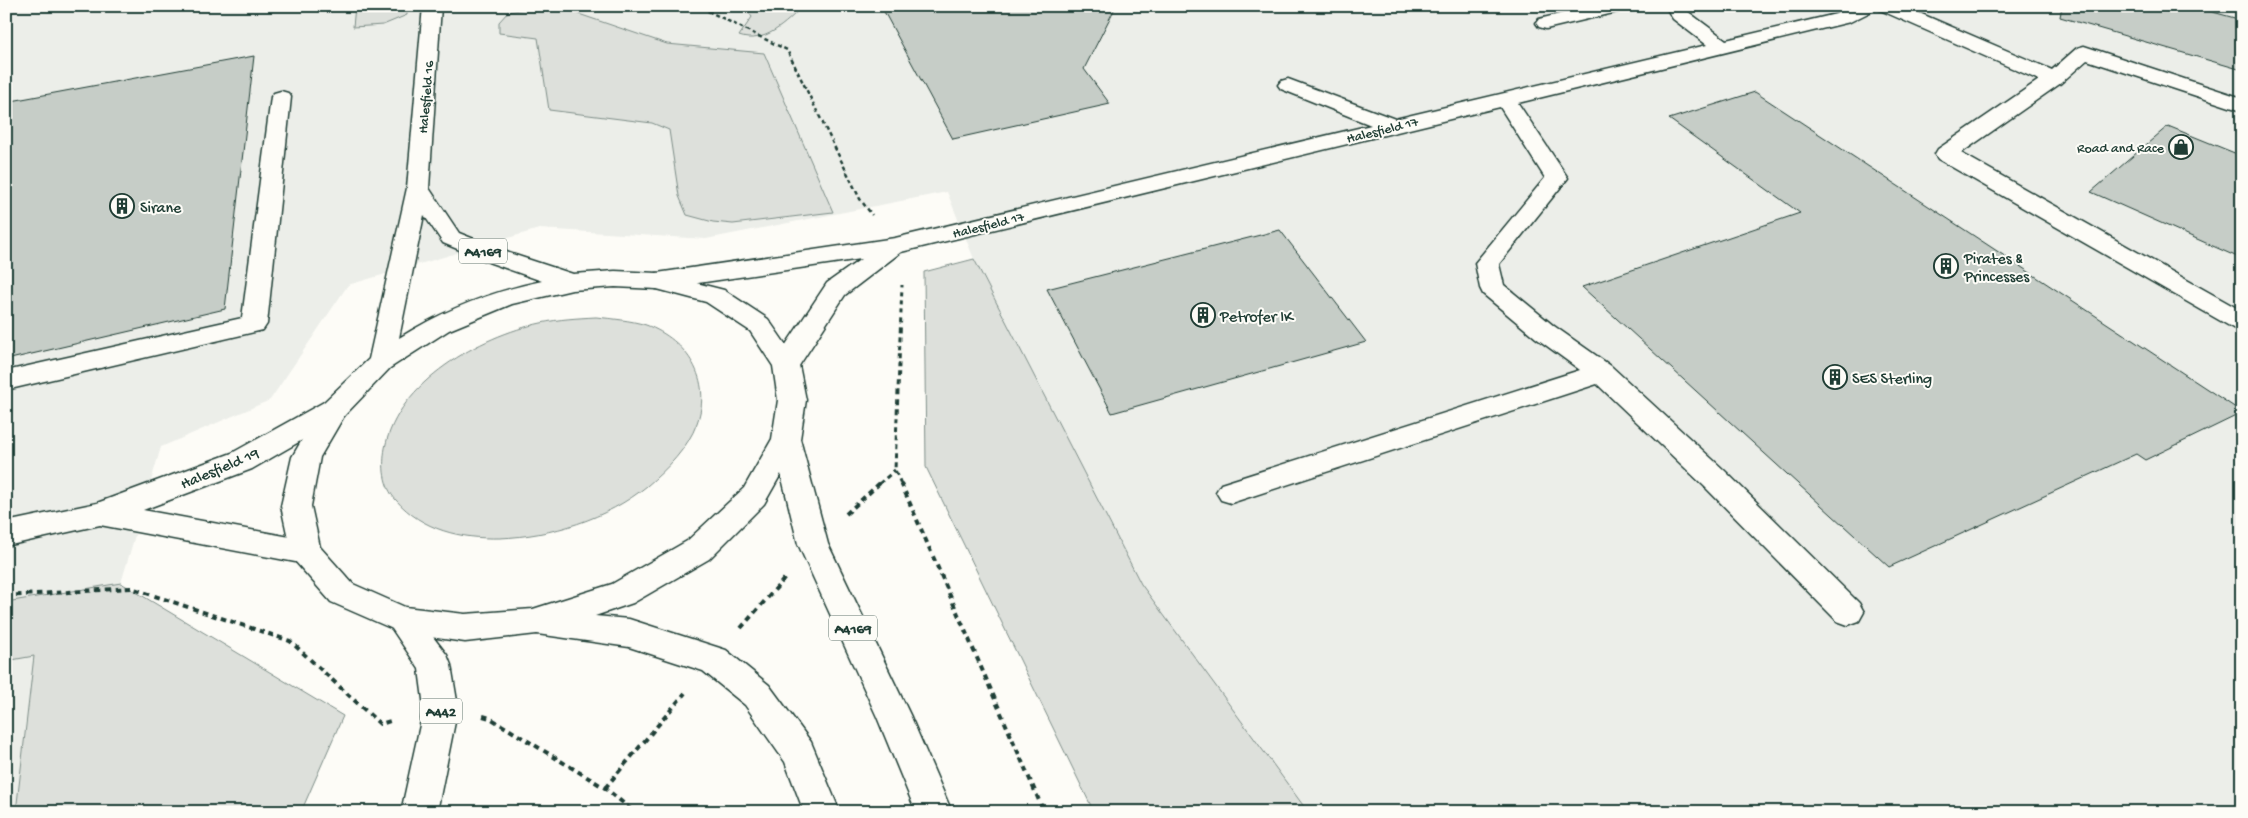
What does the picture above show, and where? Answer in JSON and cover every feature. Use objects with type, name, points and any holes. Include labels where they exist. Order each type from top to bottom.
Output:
[{"type":"main road","name":"Halesfield 16","points":[[381,362],[418,188],[432,6]]},
{"type":"main road","points":[[1546,23],[1618,6]]},
{"type":"main road","points":[[1674,6],[1680,15],[1722,47]]},
{"type":"main road","name":"Halesfield 17","points":[[658,281],[895,246],[1843,18],[1867,6]]},
{"type":"main road","points":[[1887,6],[2054,79]]},
{"type":"main road","points":[[2242,104],[2084,52],[2054,79],[1946,154],[2242,322]]},
{"type":"main road","points":[[1288,85],[1393,126]]},
{"type":"main road","points":[[6,382],[254,324],[281,97]]},
{"type":"main road","points":[[1505,99],[1557,178],[1487,264],[1492,288],[1545,332],[1602,373],[1714,478],[1848,612]]},
{"type":"main road","name":"A4169","points":[[418,188],[451,238],[500,258],[572,282]]},
{"type":"main road","points":[[786,365],[836,289],[895,246]]},
{"type":"main road","points":[[532,622],[622,594],[698,550],[754,496],[786,439],[792,400],[786,365],[759,325],[715,296],[658,281],[615,279],[572,282],[505,297],[440,324],[381,362],[334,409],[306,457],[296,506],[306,552],[342,594],[402,620],[465,628],[532,622],[629,633],[714,660],[757,695],[800,754],[822,812]]},
{"type":"main road","points":[[1231,492],[1602,373]]},
{"type":"main road","name":"Halesfield 19","points":[[6,534],[100,514],[242,461],[334,409]]},
{"type":"main road","name":"A4169","points":[[786,439],[813,544],[894,717],[934,812]]},
{"type":"main road","name":"Halesfield 19","points":[[100,514],[208,532],[306,552]]},
{"type":"main road","name":"A442","points":[[402,620],[435,665],[442,708],[419,812]]},
{"type":"path","points":[[702,6],[708,11],[787,50],[860,199],[895,246],[902,283],[895,470],[1044,812]]},
{"type":"path","points":[[708,11],[732,6]]},
{"type":"path","points":[[605,788],[813,544],[895,470]]},
{"type":"path","points":[[6,596],[131,588],[290,641],[380,724],[442,708],[490,718],[605,788],[634,812]]},
{"type":"shaded area","points":[[6,6],[2242,6],[2242,810],[1308,812],[1141,584],[974,259],[947,192],[706,239],[539,229],[348,285],[270,400],[161,447],[121,583],[343,716],[301,812],[6,812]]},
{"type":"shaded area","points":[[355,6],[407,6],[407,15],[383,25],[353,27]]},
{"type":"shaded area","points":[[542,6],[564,9],[667,44],[764,53],[833,212],[733,224],[713,222],[687,215],[679,196],[669,130],[652,123],[549,110],[538,38],[499,33],[499,22],[508,12]]},
{"type":"shaded area","points":[[744,6],[803,6],[774,31],[757,38],[748,38],[739,36],[752,17]]},
{"type":"shaded area","points":[[974,259],[1141,584],[1308,812],[1094,812],[926,467],[924,272]]},
{"type":"shaded area","points":[[596,317],[640,323],[661,332],[684,351],[699,377],[702,392],[697,423],[688,441],[676,458],[655,479],[631,498],[614,508],[578,524],[519,537],[471,537],[443,531],[418,519],[396,500],[388,488],[384,476],[385,448],[393,424],[406,402],[424,383],[468,351],[517,329],[541,323]]},
{"type":"shaded area","points":[[121,583],[343,716],[301,812],[16,812],[34,656],[6,661],[6,602]]},
{"type":"building","points":[[881,6],[1116,6],[1084,69],[1110,104],[953,139]]},
{"type":"building","points":[[2062,6],[2191,6],[2242,20],[2242,70],[2060,17]]},
{"type":"building","name":"Sirane","points":[[254,56],[225,309],[6,360],[6,102]]},
{"type":"building","points":[[1755,92],[2242,413],[2145,460],[2136,454],[1889,567],[1582,287],[1800,213],[1669,119]]},
{"type":"building","points":[[2168,126],[2242,156],[2242,259],[2091,192]]},
{"type":"building","name":"Petrofer IK","points":[[1280,230],[1366,342],[1112,413],[1047,289]]},
{"type":"place","name":"Road and Race","points":[[2181,147]]},
{"type":"place","name":"Sirane","points":[[122,206]]},
{"type":"place","name":"Pirates & Princesses","points":[[1946,266]]},
{"type":"place","name":"Petrofer IK","points":[[1203,315]]},
{"type":"place","name":"SES Sterling","points":[[1835,377]]}]
